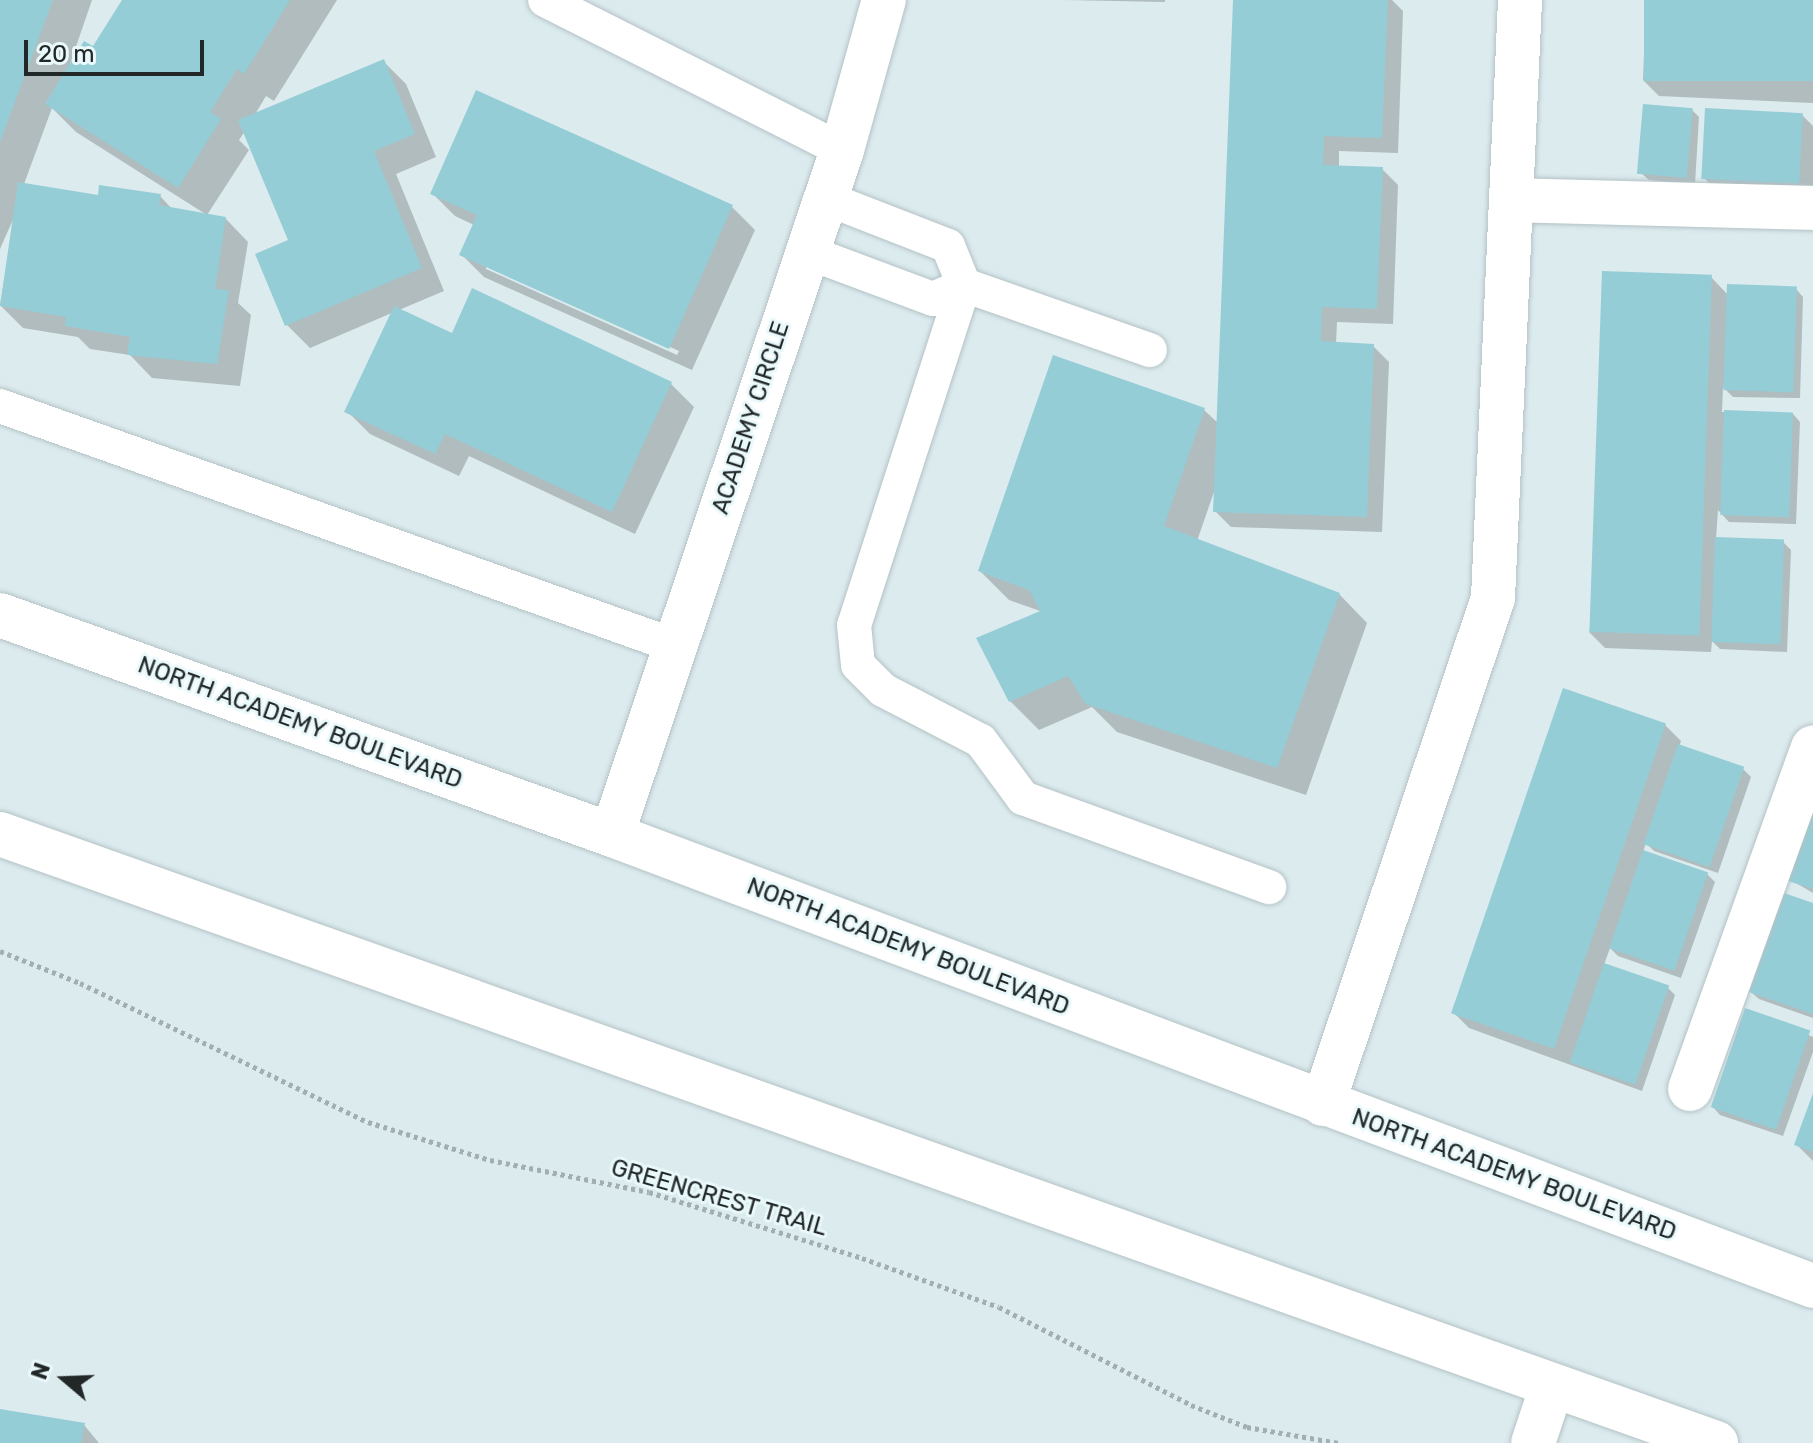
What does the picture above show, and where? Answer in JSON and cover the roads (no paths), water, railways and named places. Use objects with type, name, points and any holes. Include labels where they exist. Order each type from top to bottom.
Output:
[{"type":"main road","name":"ACADEMY CIRCLE","points":[[612,835],[842,150],[884,0]]},
{"type":"main road","points":[[1323,1104],[1493,598],[1520,0]]},
{"type":"main road","points":[[1511,200],[1813,208]]},
{"type":"main road","name":"NORTH ACADEMY BOULEVARD","points":[[0,615],[612,835],[1813,1286]]},
{"type":"main road","points":[[1690,1089],[1813,747]]},
{"type":"main road","points":[[0,834],[1716,1443]]},
{"type":"main road","points":[[1533,1443],[1552,1386]]},
{"type":"lane","points":[[545,0],[842,150]]},
{"type":"lane","points":[[825,198],[948,246],[964,285],[854,625],[858,665],[883,690],[981,741],[1023,798],[1269,887]]},
{"type":"lane","points":[[807,252],[933,299],[964,285],[1150,350]]},
{"type":"lane","points":[[0,406],[676,646]]}]
